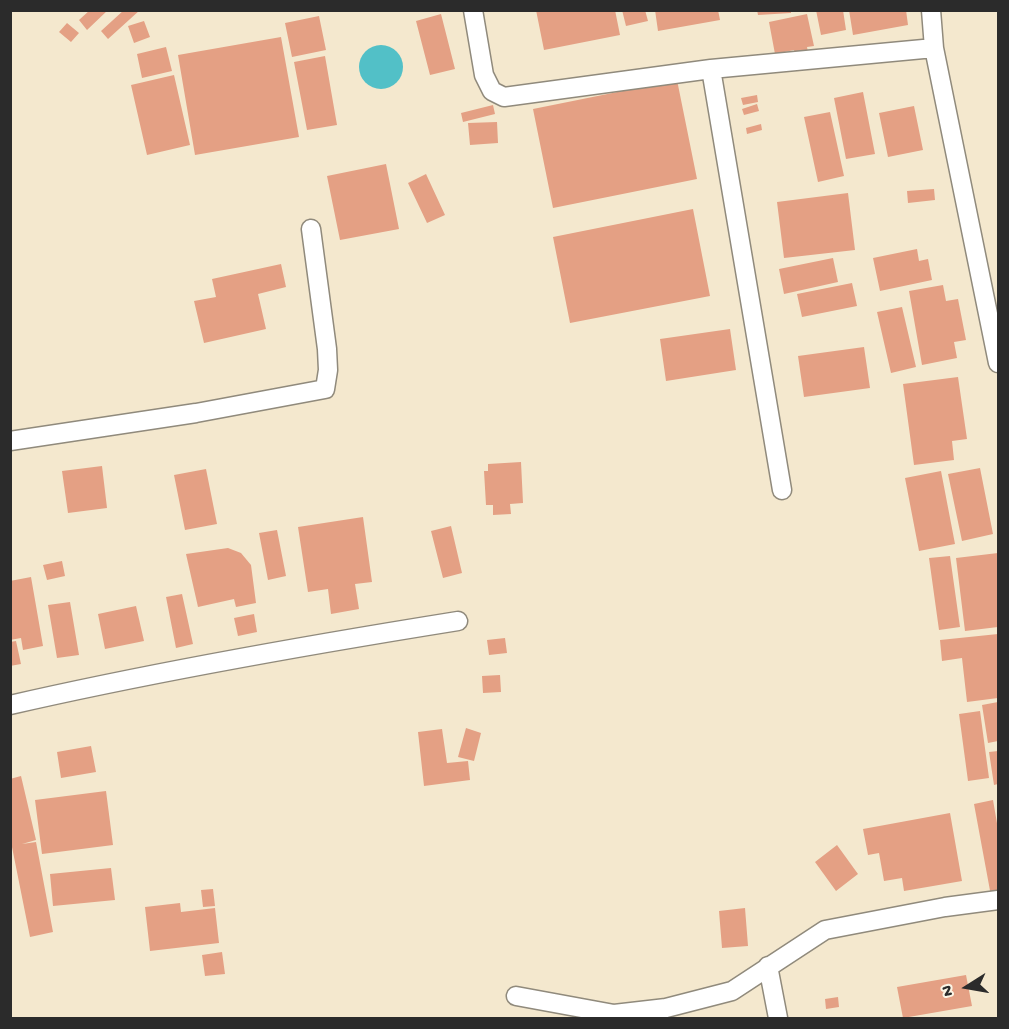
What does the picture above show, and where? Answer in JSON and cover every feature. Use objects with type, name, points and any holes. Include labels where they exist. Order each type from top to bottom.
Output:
[{"type":"street","points":[[473,10],[484,75],[492,91],[504,97],[711,69],[934,48]]},
{"type":"street","points":[[931,10],[934,48],[999,363]]},
{"type":"street","points":[[711,69],[782,490]]},
{"type":"street","points":[[10,441],[196,413],[325,389],[328,369],[327,349],[311,229]]},
{"type":"street","points":[[10,705],[146,676],[458,621]]},
{"type":"street","points":[[516,996],[614,1014],[655,1009],[732,991],[825,930],[945,907],[999,900]]},
{"type":"street","points":[[768,966],[778,1018]]},
{"type":"water","points":[[381,45],[397,51],[403,67],[397,83],[381,89],[365,83],[359,67],[365,51]]},
{"type":"building","points":[[90,10],[108,10],[87,30],[79,20]]},
{"type":"building","points":[[124,10],[140,10],[108,39],[101,31]]},
{"type":"building","points":[[536,10],[615,10],[620,35],[544,50]]},
{"type":"building","points":[[622,10],[645,10],[648,21],[626,26]]},
{"type":"building","points":[[655,10],[718,10],[720,20],[658,31]]},
{"type":"building","points":[[757,10],[791,10],[791,13],[758,15]]},
{"type":"building","points":[[816,10],[843,10],[846,30],[821,35]]},
{"type":"building","points":[[849,10],[906,10],[908,25],[853,35]]},
{"type":"building","points":[[441,14],[455,69],[430,75],[416,21]]},
{"type":"building","points":[[807,14],[814,46],[807,47],[808,52],[795,55],[794,50],[775,54],[769,22]]},
{"type":"building","points":[[319,16],[326,50],[292,57],[285,23]]},
{"type":"building","points":[[144,21],[150,37],[134,43],[128,26]]},
{"type":"building","points":[[67,23],[79,33],[71,42],[59,32]]},
{"type":"building","points":[[281,37],[299,137],[195,155],[178,55]]},
{"type":"building","points":[[166,47],[172,71],[142,78],[137,54]]},
{"type":"building","points":[[325,56],[337,125],[307,130],[294,62]]},
{"type":"building","points":[[174,75],[190,145],[147,155],[131,85]]},
{"type":"building","points":[[677,80],[697,179],[553,208],[533,109]]},
{"type":"building","points":[[863,92],[875,154],[846,159],[834,98]]},
{"type":"building","points":[[757,95],[758,102],[743,105],[741,98]]},
{"type":"building","points":[[757,104],[759,111],[744,115],[742,109]]},
{"type":"building","points":[[493,105],[495,114],[463,122],[461,113]]},
{"type":"building","points":[[914,106],[923,150],[888,157],[879,113]]},
{"type":"building","points":[[830,112],[844,176],[818,182],[804,117]]},
{"type":"building","points":[[497,122],[498,143],[470,145],[468,123]]},
{"type":"building","points":[[761,124],[762,130],[747,134],[746,128]]},
{"type":"building","points":[[386,164],[399,229],[340,240],[327,176]]},
{"type":"building","points":[[426,174],[445,215],[427,223],[408,183]]},
{"type":"building","points":[[934,189],[935,200],[908,203],[907,191]]},
{"type":"building","points":[[848,193],[855,250],[784,258],[777,202]]},
{"type":"building","points":[[693,209],[710,296],[570,323],[553,237]]},
{"type":"building","points":[[917,249],[919,261],[928,259],[932,280],[880,291],[873,258]]},
{"type":"building","points":[[833,258],[838,282],[784,294],[779,269]]},
{"type":"building","points":[[281,264],[286,287],[258,294],[266,329],[204,343],[194,301],[216,297],[212,279]]},
{"type":"building","points":[[852,283],[857,306],[802,317],[797,294]]},
{"type":"building","points":[[943,285],[946,301],[958,299],[966,340],[954,342],[957,358],[922,365],[909,291]]},
{"type":"building","points":[[902,307],[916,367],[891,373],[877,312]]},
{"type":"building","points":[[730,329],[736,370],[666,381],[660,339]]},
{"type":"building","points":[[864,347],[870,388],[804,397],[798,356]]},
{"type":"building","points":[[958,377],[967,439],[952,441],[954,460],[914,465],[903,384]]},
{"type":"building","points":[[521,462],[523,503],[510,504],[511,514],[493,515],[493,505],[486,505],[484,471],[488,471],[488,464]]},
{"type":"building","points":[[102,466],[107,508],[68,513],[62,471]]},
{"type":"building","points":[[980,468],[993,534],[962,541],[948,474]]},
{"type":"building","points":[[206,469],[217,524],[185,530],[174,475]]},
{"type":"building","points":[[941,471],[955,544],[919,551],[905,478]]},
{"type":"building","points":[[363,517],[372,582],[355,584],[359,609],[331,614],[328,589],[308,592],[298,527]]},
{"type":"building","points":[[451,526],[462,573],[443,578],[431,531]]},
{"type":"building","points":[[277,530],[286,576],[268,580],[259,533]]},
{"type":"building","points":[[228,548],[241,553],[251,565],[256,603],[236,607],[234,599],[198,607],[186,554]]},
{"type":"building","points":[[998,553],[998,627],[965,631],[956,558]]},
{"type":"building","points":[[950,556],[960,627],[939,630],[929,558]]},
{"type":"building","points":[[62,561],[65,576],[47,580],[43,565]]},
{"type":"building","points":[[31,577],[43,646],[23,650],[21,638],[10,640],[10,581]]},
{"type":"building","points":[[182,594],[193,644],[176,648],[166,597]]},
{"type":"building","points":[[70,602],[79,655],[57,658],[48,605]]},
{"type":"building","points":[[136,606],[144,641],[105,649],[98,614]]},
{"type":"building","points":[[254,614],[257,632],[238,636],[234,618]]},
{"type":"building","points":[[998,634],[998,698],[967,702],[962,658],[942,661],[940,640]]},
{"type":"building","points":[[505,638],[507,653],[489,655],[487,640]]},
{"type":"building","points":[[16,641],[21,664],[10,666],[10,642]]},
{"type":"building","points":[[500,675],[501,692],[483,693],[482,676]]},
{"type":"building","points":[[998,702],[998,741],[988,743],[982,705]]},
{"type":"building","points":[[980,711],[989,778],[968,781],[959,714]]},
{"type":"building","points":[[466,728],[481,733],[474,761],[458,757]]},
{"type":"building","points":[[442,729],[447,763],[468,761],[470,780],[424,786],[418,732]]},
{"type":"building","points":[[91,746],[96,772],[61,778],[57,752]]},
{"type":"building","points":[[998,751],[998,784],[994,785],[989,752]]},
{"type":"building","points":[[21,776],[36,840],[22,844],[36,842],[53,932],[30,937],[10,837],[10,779]]},
{"type":"building","points":[[106,791],[113,845],[42,854],[35,800]]},
{"type":"building","points":[[993,800],[998,829],[998,894],[991,896],[974,804]]},
{"type":"building","points":[[950,813],[962,881],[904,891],[902,878],[884,881],[879,853],[868,855],[863,829]]},
{"type":"building","points":[[837,845],[858,874],[836,891],[815,862]]},
{"type":"building","points":[[111,868],[115,900],[53,906],[50,874]]},
{"type":"building","points":[[213,889],[215,906],[203,907],[201,890]]},
{"type":"building","points":[[180,903],[181,912],[215,908],[219,943],[150,951],[145,907]]},
{"type":"building","points":[[745,908],[748,946],[722,948],[719,911]]},
{"type":"building","points":[[222,952],[225,974],[205,976],[202,955]]},
{"type":"building","points":[[966,975],[972,1006],[903,1018],[897,987]]},
{"type":"building","points":[[838,997],[839,1007],[826,1009],[825,999]]}]
